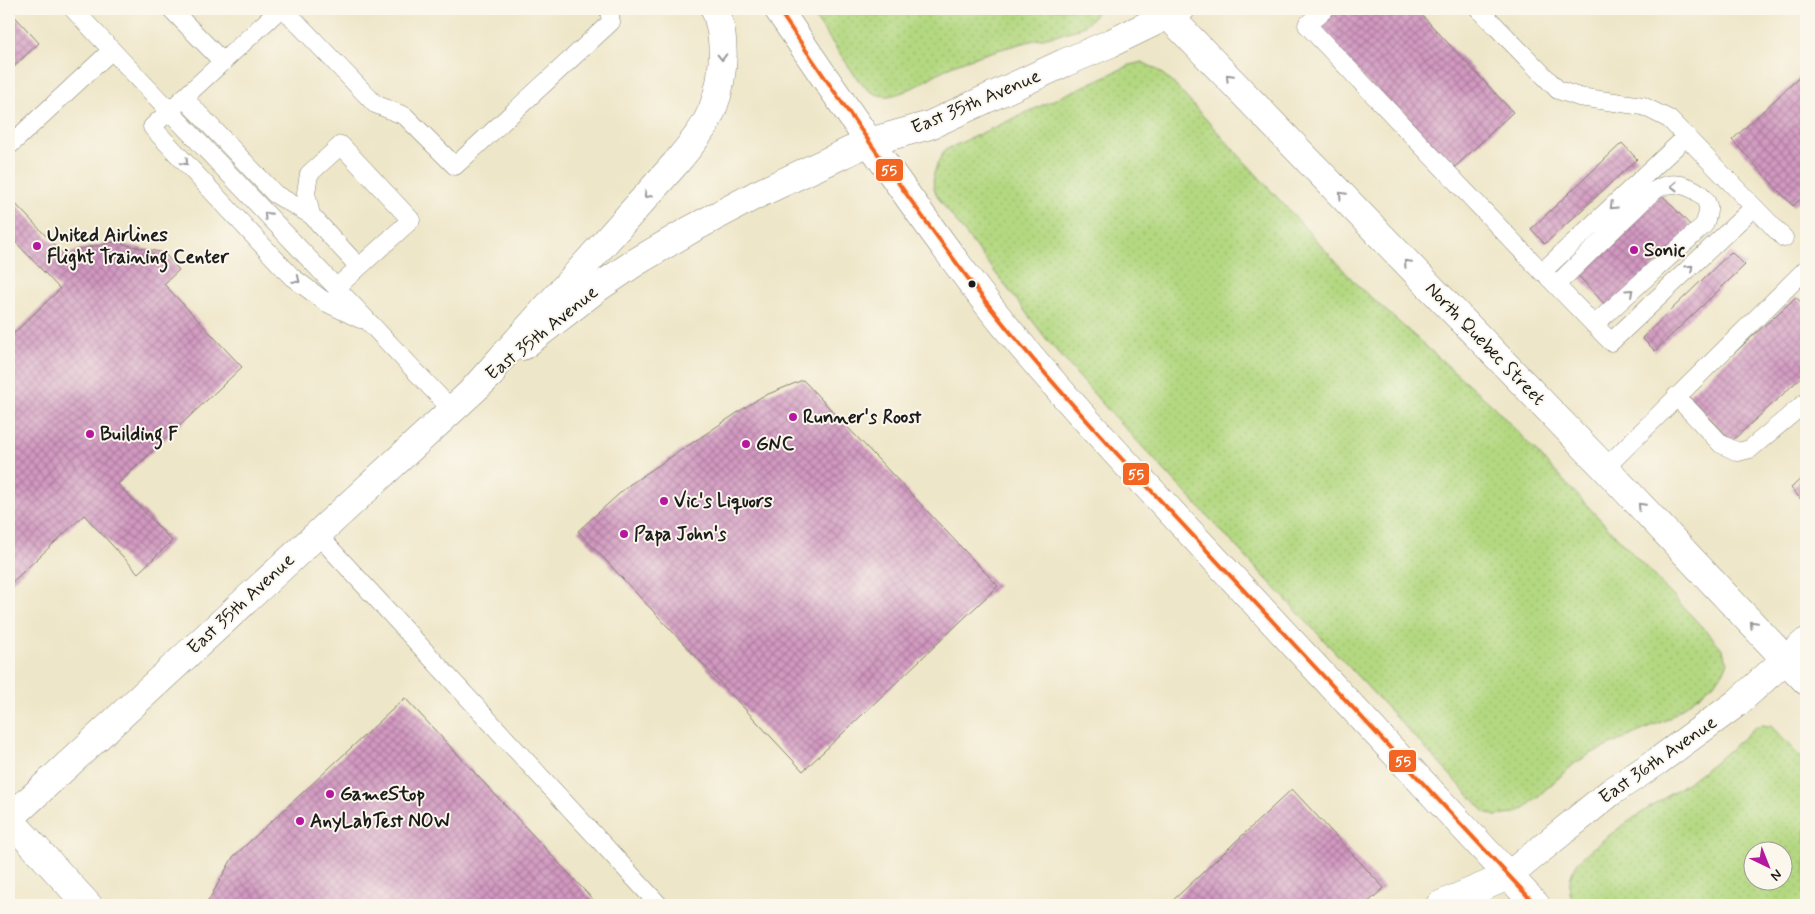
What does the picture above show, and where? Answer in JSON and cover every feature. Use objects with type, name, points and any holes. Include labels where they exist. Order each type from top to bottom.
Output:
[{"type":"main road","points":[[473,390],[692,144],[707,120],[717,94],[722,66],[722,43],[715,9]]},
{"type":"main road","points":[[778,9],[869,142],[956,263],[1068,401],[1536,905]]},
{"type":"main road","name":"East 35th Avenue","points":[[9,819],[473,390],[559,316],[599,287],[636,262],[690,230],[747,200],[869,142],[930,125],[1171,11]]},
{"type":"main road","name":"North Quebec Street","points":[[1171,11],[1219,66],[1604,468],[1796,650],[1806,681]]},
{"type":"main road","name":"East 36th Avenue","points":[[1440,905],[1508,876],[1611,792],[1665,756],[1737,703],[1796,650]]},
{"type":"main road","points":[[9,819],[88,905]]},
{"type":"main road","name":"East 36th Avenue","points":[[1490,905],[1508,876]]},
{"type":"lane","points":[[73,9],[452,410]]},
{"type":"lane","points":[[171,9],[222,62]]},
{"type":"lane","points":[[280,9],[152,127],[292,277],[327,303],[369,322]]},
{"type":"lane","points":[[284,9],[375,104],[405,116],[456,166],[611,22],[609,9]]},
{"type":"lane","points":[[1325,9],[1307,26],[1611,342],[1754,207]]},
{"type":"lane","points":[[1479,9],[1558,90],[1579,97],[1643,106],[1670,119],[1784,238]]},
{"type":"lane","points":[[9,146],[112,50]]},
{"type":"lane","points":[[184,98],[275,194],[312,215],[359,267]]},
{"type":"lane","points":[[1542,272],[1687,136]]},
{"type":"lane","points":[[312,215],[306,193],[309,174],[341,145],[411,220],[336,288]]},
{"type":"lane","points":[[1556,285],[1648,196],[1661,187],[1674,184],[1686,186],[1697,191],[1708,207],[1704,225],[1594,325]]},
{"type":"lane","points":[[1604,468],[1806,269]]},
{"type":"lane","points":[[1676,396],[1721,444],[1738,452],[1750,448],[1806,402]]},
{"type":"lane","points":[[317,534],[659,905]]},
{"type":"green space","points":[[809,9],[1097,9],[1092,18],[1079,29],[975,57],[943,70],[907,91],[884,96],[872,92],[859,81]]},
{"type":"green space","points":[[1142,62],[1158,70],[1172,82],[1357,285],[1493,406],[1721,647],[1728,662],[1723,673],[1713,684],[1668,719],[1590,754],[1574,764],[1526,807],[1514,814],[1495,816],[1485,812],[1108,410],[1048,341],[941,202],[935,190],[933,178],[945,150],[1130,65]]},
{"type":"green space","points":[[1756,726],[1771,726],[1806,763],[1806,905],[1574,905],[1570,894],[1570,878],[1584,855],[1616,830],[1704,771]]},
{"type":"building","points":[[1338,9],[1416,9],[1513,112],[1451,171],[1316,29]]},
{"type":"building","points":[[9,10],[39,43],[9,71]]},
{"type":"building","points":[[1806,71],[1806,194],[1793,206],[1732,140]]},
{"type":"building","points":[[1622,143],[1637,159],[1545,244],[1531,229]]},
{"type":"building","points":[[1659,192],[1694,229],[1609,309],[1575,272]]},
{"type":"building","name":"Building F","points":[[9,197],[65,256],[80,249],[114,242],[164,253],[179,270],[164,284],[242,367],[118,484],[172,541],[138,573],[84,515],[9,585],[9,384],[13,380],[9,375],[9,338],[60,289],[9,235]]},
{"type":"building","points":[[1731,252],[1745,265],[1655,351],[1642,338]]},
{"type":"building","points":[[1796,297],[1806,308],[1806,373],[1732,441],[1688,395]]},
{"type":"building","points":[[803,380],[998,586],[803,771],[578,531],[629,485],[761,397]]},
{"type":"building","points":[[1806,474],[1806,505],[1791,488]]},
{"type":"building","points":[[405,698],[598,905],[206,905],[233,857]]},
{"type":"building","points":[[1292,789],[1384,888],[1365,905],[1168,905]]},
{"type":"transit line","name":"55","points":[[778,9],[932,230],[986,302],[1035,362],[1120,457],[1536,905]]},
{"type":"place","name":"United Airlines Flight Training Center","points":[[37,246]]},
{"type":"place","name":"Sonic","points":[[1634,250]]},
{"type":"place","name":"Runner's Roost","points":[[793,417]]},
{"type":"place","name":"Building F","points":[[90,434]]},
{"type":"place","name":"GNC","points":[[746,444]]},
{"type":"place","name":"Vic's Liquors","points":[[664,501]]},
{"type":"place","name":"Papa John's","points":[[624,534]]},
{"type":"place","name":"GameStop","points":[[330,794]]},
{"type":"place","name":"AnyLabTest NOW","points":[[300,821]]}]
